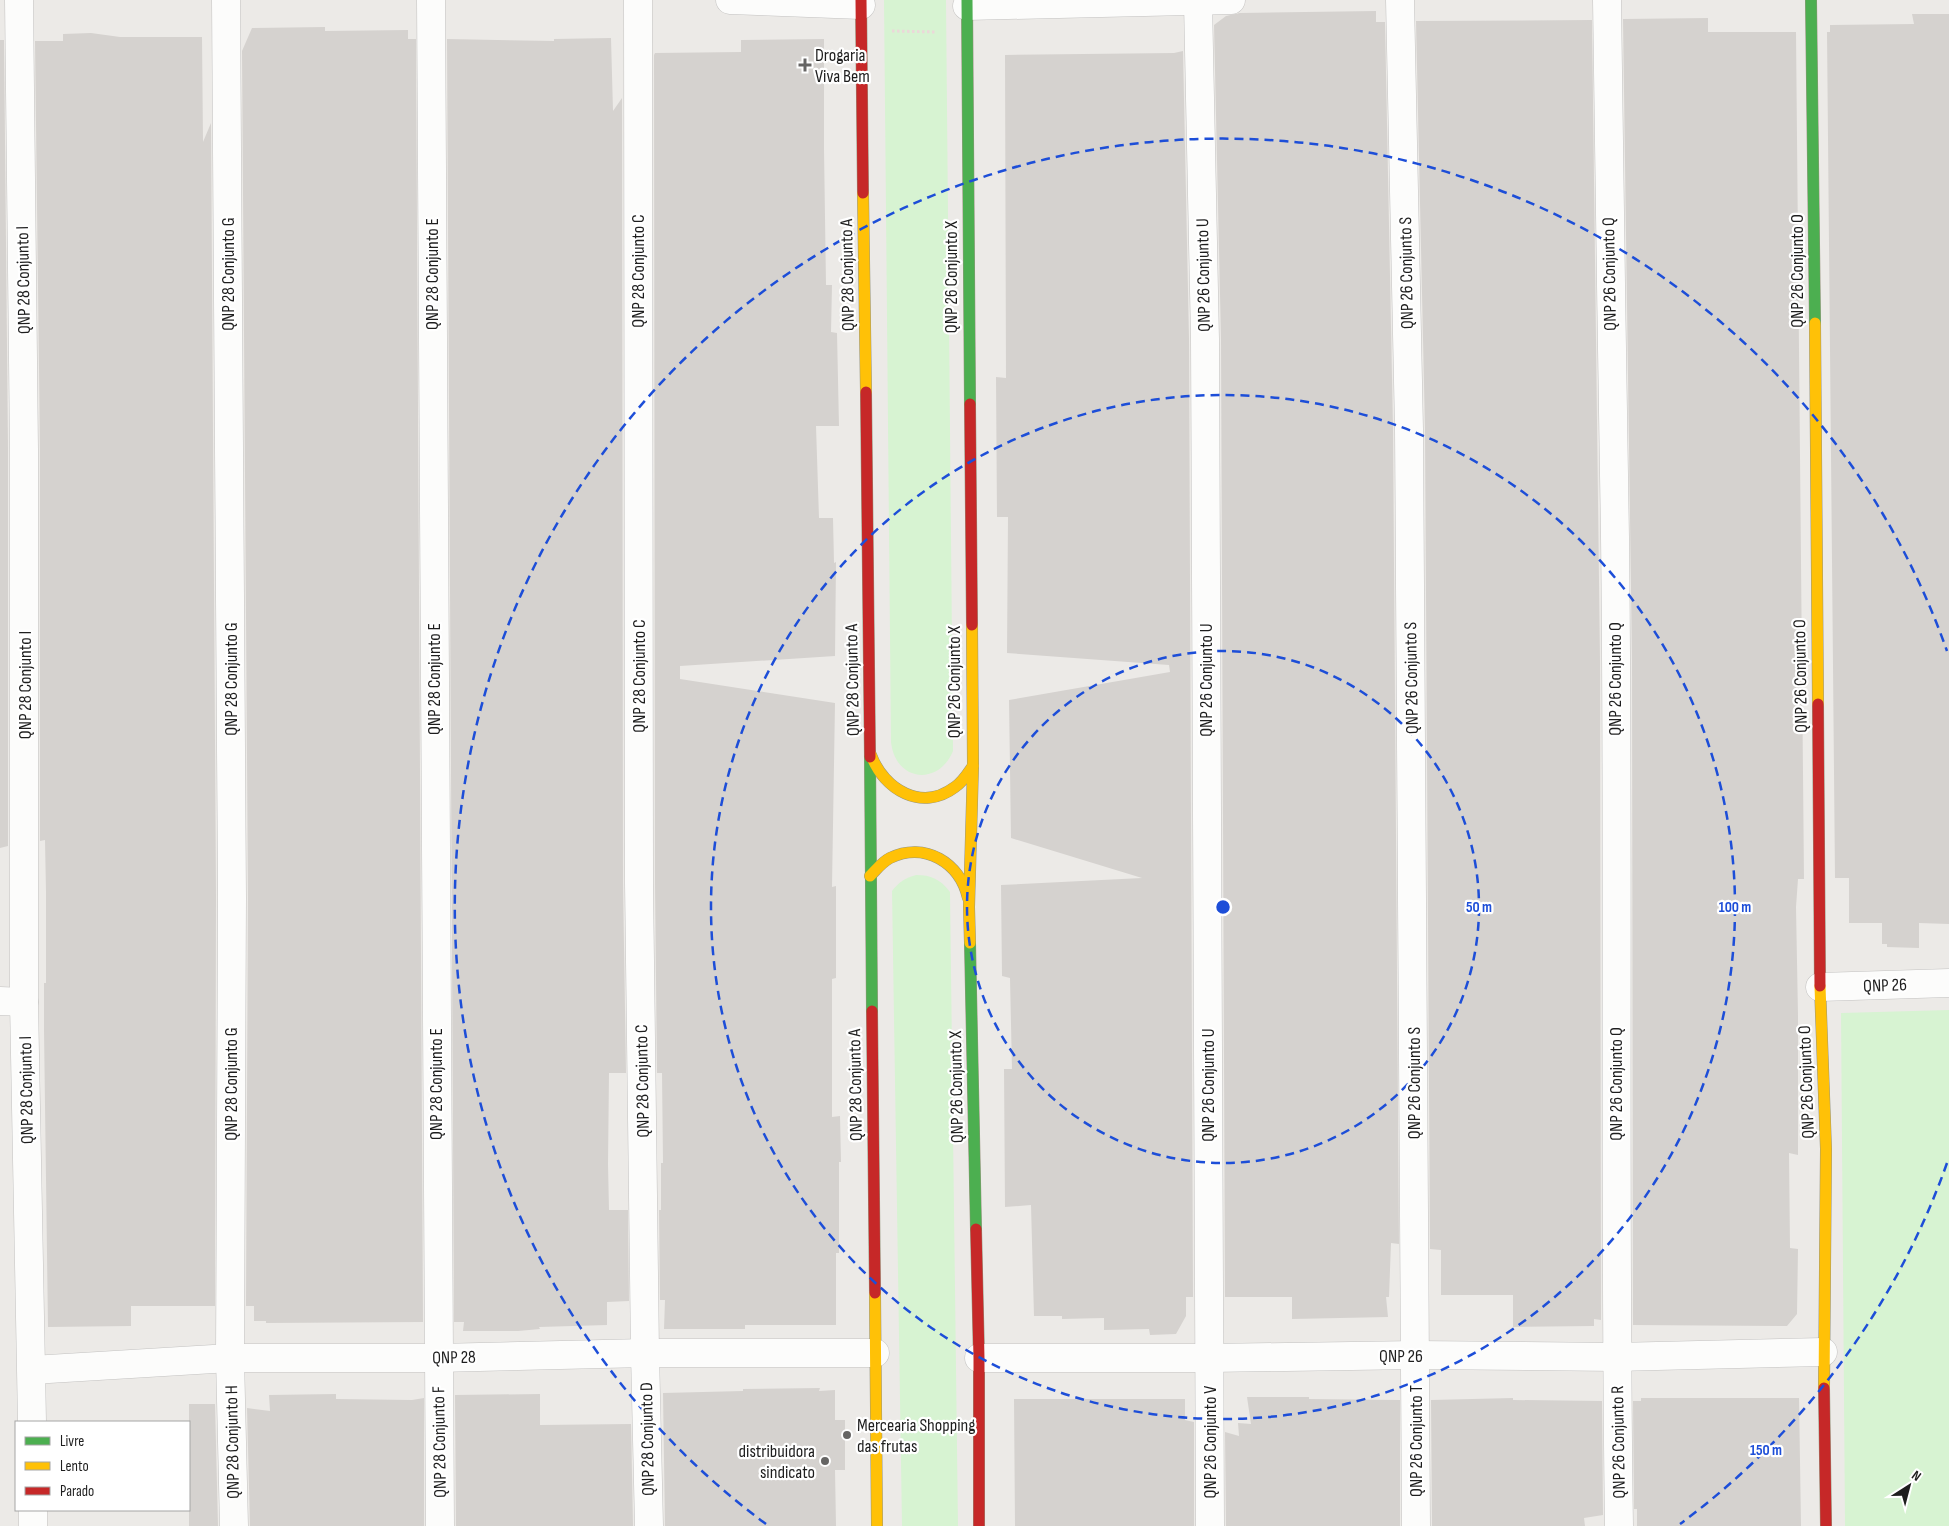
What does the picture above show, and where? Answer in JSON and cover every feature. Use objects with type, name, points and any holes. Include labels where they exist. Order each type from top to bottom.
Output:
[{"type":"street","name":"QNP 28 Conjunto I","points":[[19,0],[25,469],[12,1001],[32,1370],[32,1421]]},
{"type":"street","name":"QNP 28 Conjunto G","points":[[226,0],[232,887],[230,1358]]},
{"type":"street","name":"QNP 28 Conjunto E","points":[[431,0],[438,1358]]},
{"type":"street","name":"QNP 28 Conjunto C","points":[[638,0],[639,883],[645,1352]]},
{"type":"street","points":[[730,0],[861,12]]},
{"type":"street","points":[[967,3],[1198,2],[1230,0]]},
{"type":"street","name":"QNP 26 Conjunto S","points":[[1400,0],[1409,429],[1416,1356]]},
{"type":"street","name":"QNP 26 Conjunto Q","points":[[1607,0],[1608,222],[1615,537],[1616,1357]]},
{"type":"street","name":"QNP 26 Conjunto O","points":[[1811,0],[1820,987],[1826,1149],[1823,1352],[1826,1526]]},
{"type":"street","name":"QNP 26 Conjunto U","points":[[1198,2],[1205,349],[1210,1358]]},
{"type":"street","name":"QNP 26 Conjunto X","points":[[967,3],[972,766],[970,907],[979,1526]]},
{"type":"street","name":"QNP 28 Conjunto A","points":[[861,12],[870,741],[876,1526]]},
{"type":"street","points":[[870,741],[871,757],[878,772],[889,785],[903,794],[919,798],[936,797],[950,791],[964,780],[972,766]]},
{"type":"street","points":[[870,876],[880,866],[897,856],[918,852],[931,855],[944,861],[954,869],[968,894],[970,907]]},
{"type":"street","name":"QNP 26","points":[[1820,987],[1949,984]]},
{"type":"street","name":"QNP 28","points":[[32,1370],[230,1358],[438,1358],[645,1352],[875,1353]]},
{"type":"street","name":"QNP 28 Conjunto D","points":[[645,1352],[649,1526]]},
{"type":"street","name":"QNP 26","points":[[978,1358],[1616,1357],[1823,1352]]},
{"type":"street","name":"QNP 26 Conjunto T","points":[[1416,1356],[1416,1526]]},
{"type":"street","name":"QNP 26 Conjunto R","points":[[1616,1357],[1619,1526]]},
{"type":"street","name":"QNP 28 Conjunto H","points":[[230,1358],[234,1526]]},
{"type":"street","name":"QNP 28 Conjunto F","points":[[438,1358],[440,1526]]},
{"type":"street","name":"QNP 26 Conjunto V","points":[[1210,1358],[1210,1526]]},
{"type":"street","points":[[33,1511],[33,1526]]},
{"type":"path","points":[[861,12],[967,33]]},
{"type":"green space","points":[[884,0],[946,0],[953,751],[946,763],[938,770],[918,775],[900,765],[894,755],[891,742]]},
{"type":"green space","points":[[916,875],[935,879],[950,892],[958,1526],[902,1526],[892,891],[903,881]]},
{"type":"green space","points":[[1949,1010],[1949,1526],[1845,1526],[1841,1013]]},
{"type":"building","points":[[1376,11],[1376,22],[1385,22],[1393,429],[1399,1244],[1391,1243],[1389,1297],[1386,1297],[1388,1317],[1292,1319],[1292,1297],[1225,1297],[1221,339],[1214,25],[1226,16],[1240,13]]},
{"type":"building","points":[[1912,14],[1949,14],[1949,924],[1919,923],[1919,948],[1887,947],[1887,944],[1882,944],[1882,923],[1849,923],[1849,878],[1835,878],[1827,32],[1830,32],[1830,25],[1914,24]]},
{"type":"building","points":[[1708,18],[1708,32],[1796,32],[1804,879],[1798,879],[1796,907],[1798,1155],[1789,1153],[1790,1248],[1798,1249],[1797,1314],[1787,1326],[1633,1325],[1632,660],[1623,19]]},
{"type":"building","points":[[1592,20],[1600,661],[1601,1320],[1594,1319],[1594,1326],[1513,1327],[1513,1295],[1441,1295],[1441,1250],[1430,1249],[1425,429],[1416,21]]},
{"type":"building","points":[[325,27],[325,31],[408,30],[408,39],[416,39],[423,1322],[266,1323],[266,1321],[254,1321],[254,1306],[246,1306],[248,897],[242,51],[252,28]]},
{"type":"building","points":[[91,33],[120,37],[202,37],[203,142],[211,123],[216,897],[215,1306],[131,1306],[131,1326],[48,1327],[44,1030],[46,892],[45,840],[40,841],[40,449],[35,41],[63,41],[63,34]]},
{"type":"building","points":[[611,38],[613,111],[622,98],[623,883],[626,1073],[609,1073],[608,1164],[609,1210],[628,1210],[629,1301],[607,1302],[607,1325],[539,1327],[540,1329],[518,1331],[463,1331],[464,1322],[454,1322],[447,39],[554,41],[554,39]]},
{"type":"building","points":[[824,39],[826,285],[832,285],[831,332],[837,333],[839,426],[816,426],[819,518],[833,518],[834,563],[836,562],[835,656],[680,666],[680,679],[835,703],[832,887],[836,886],[836,978],[832,979],[832,1117],[840,1116],[841,1162],[839,1162],[839,1253],[836,1253],[836,1325],[745,1325],[745,1329],[664,1329],[665,1300],[660,1300],[659,1210],[661,1210],[661,1163],[663,1163],[662,1073],[657,1073],[655,883],[654,55],[655,53],[741,52],[741,40]]},
{"type":"building","points":[[0,40],[4,40],[8,449],[8,846],[0,848]]},
{"type":"building","points":[[1183,51],[1189,339],[1193,1297],[1186,1297],[1186,1316],[1176,1334],[1150,1335],[1149,1329],[1104,1330],[1104,1318],[1062,1319],[1062,1316],[1034,1316],[1031,1205],[1005,1207],[1004,1069],[1012,1069],[1010,978],[1002,976],[1001,885],[1142,878],[1011,838],[1009,700],[1170,672],[1169,665],[1007,653],[1008,517],[997,517],[996,377],[1006,378],[1005,55],[1174,53]]},
{"type":"building","points":[[820,1388],[819,1391],[835,1390],[835,1420],[845,1420],[845,1470],[835,1470],[836,1526],[665,1526],[663,1393]]},
{"type":"building","points":[[336,1394],[336,1399],[412,1400],[424,1398],[424,1526],[250,1526],[247,1408],[270,1411],[269,1395]]},
{"type":"building","points":[[540,1394],[540,1425],[631,1424],[633,1526],[456,1526],[455,1395]]},
{"type":"building","points":[[1247,1397],[1400,1400],[1400,1526],[1226,1526],[1225,1432],[1239,1436],[1238,1423],[1251,1424]]},
{"type":"building","points":[[1513,1398],[1513,1400],[1602,1401],[1603,1515],[1584,1518],[1585,1526],[1432,1526],[1431,1400]]},
{"type":"building","points":[[1641,1398],[1799,1398],[1801,1526],[1637,1526],[1637,1509],[1634,1509],[1633,1401],[1641,1401]]},
{"type":"building","points":[[1014,1399],[1185,1399],[1185,1420],[1194,1422],[1194,1526],[1015,1526]]},
{"type":"building","points":[[189,1404],[215,1404],[218,1526],[189,1526]]},
{"type":"traffic: fast","points":[[967,0],[970,404]]},
{"type":"traffic: fast","points":[[1811,0],[1815,323]]},
{"type":"traffic: fast","points":[[870,757],[872,1011]]},
{"type":"traffic: fast","points":[[970,943],[976,1229]]},
{"type":"traffic: slow","points":[[863,193],[866,392]]},
{"type":"traffic: slow","points":[[1815,323],[1818,704]]},
{"type":"traffic: slow","points":[[970,943],[969,907],[973,766],[972,625]]},
{"type":"traffic: slow","points":[[871,755],[885,778],[906,794],[917,797],[930,797],[942,794],[955,787],[973,766]]},
{"type":"traffic: slow","points":[[870,876],[890,858],[903,853],[916,852],[928,854],[939,858],[949,865],[964,886],[968,898]]},
{"type":"traffic: slow","points":[[1820,986],[1826,1149],[1824,1388]]},
{"type":"traffic: slow","points":[[875,1293],[877,1526]]},
{"type":"traffic: jam","points":[[861,0],[863,193]]},
{"type":"traffic: jam","points":[[866,392],[870,757]]},
{"type":"traffic: jam","points":[[970,404],[972,625]]},
{"type":"traffic: jam","points":[[1818,704],[1820,986]]},
{"type":"traffic: jam","points":[[872,1011],[875,1293]]},
{"type":"traffic: jam","points":[[976,1229],[979,1358],[979,1526]]},
{"type":"traffic: jam","points":[[1824,1388],[1826,1526]]},
{"type":"place","name":"Drogaria Viva Bem","points":[[805,65]]},
{"type":"place","name":"Mercearia Shopping das frutas","points":[[847,1435]]},
{"type":"place","name":"distribuidora sindicato","points":[[825,1461]]}]
